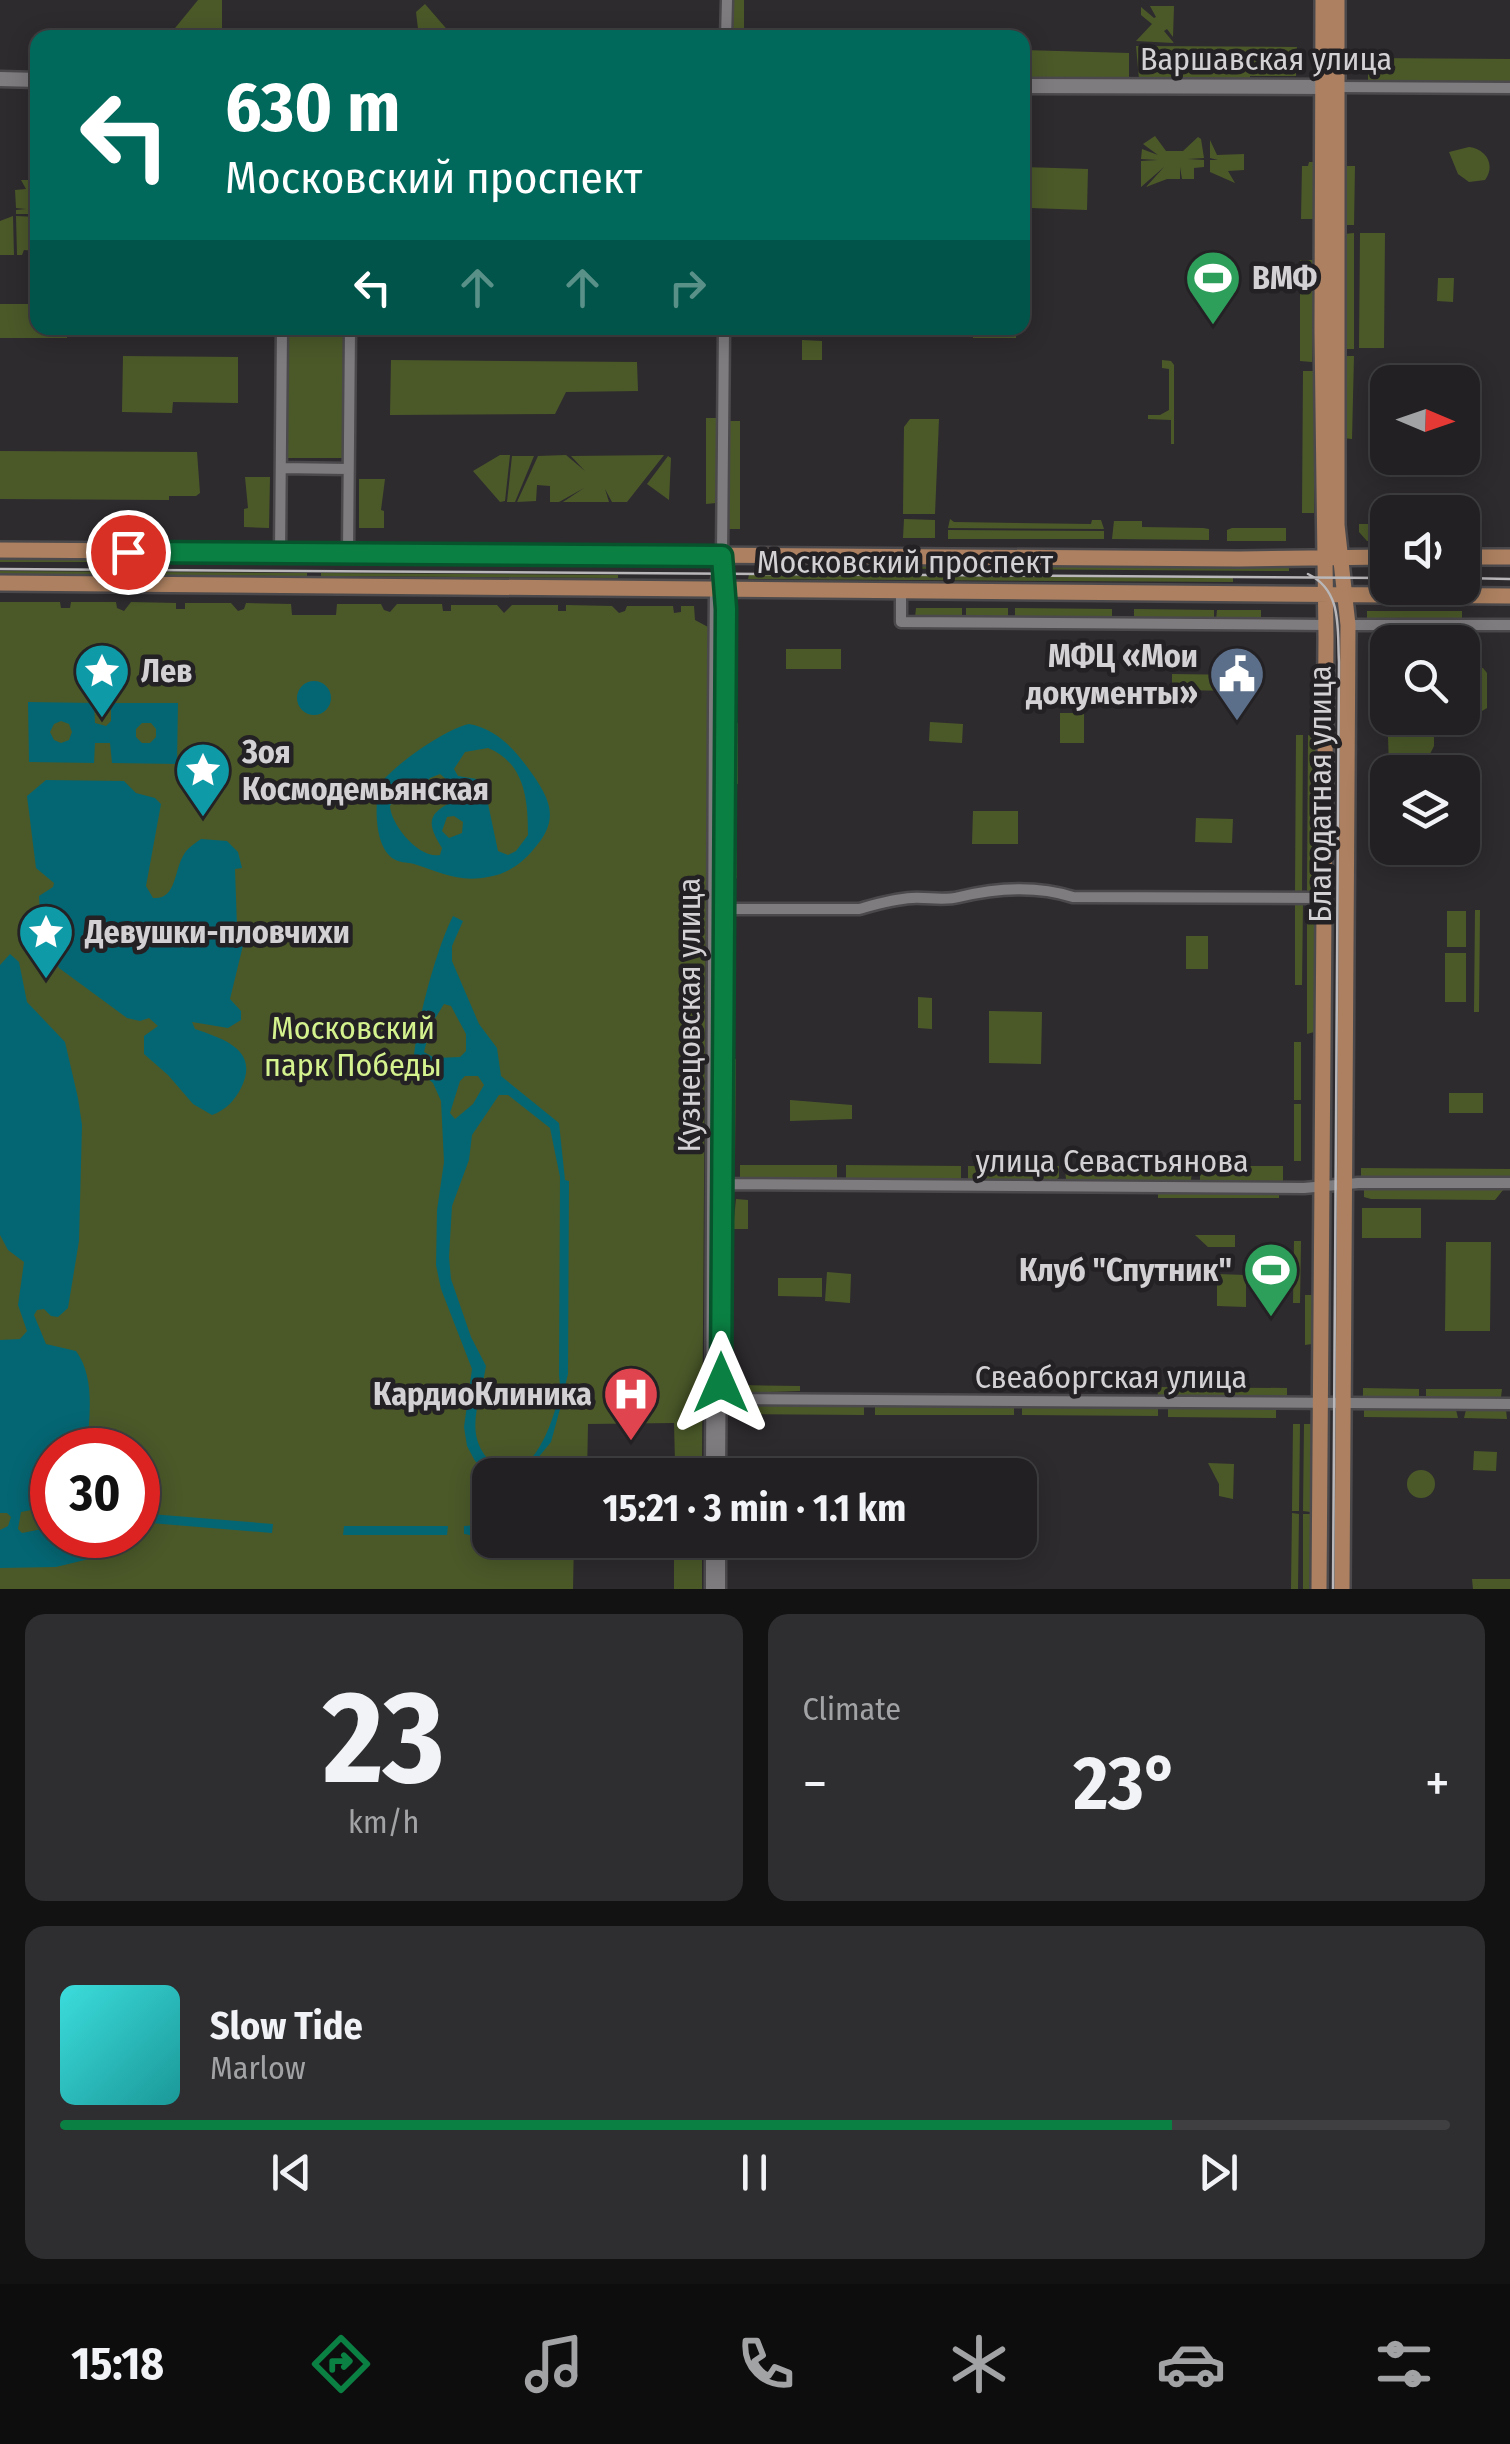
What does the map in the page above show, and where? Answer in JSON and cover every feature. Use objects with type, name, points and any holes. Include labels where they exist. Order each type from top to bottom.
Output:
[{"type":"main road","name":"Благодатная улица","points":[[1319,1589],[1326,594],[1332,558],[1336,368],[1331,87],[1323,0]]},
{"type":"main road","name":"Благодатная улица","points":[[1331,87],[1337,0]]},
{"type":"main road","name":"Московский проспект","points":[[0,550],[1370,557]]},
{"type":"main road","points":[[1480,557],[1510,558]]},
{"type":"main road","name":"Благодатная улица","points":[[1332,558],[1346,596],[1348,624],[1342,1589]]},
{"type":"main road","name":"Московский проспект","points":[[0,583],[1510,596]]},
{"type":"main road","points":[[1324,1000],[1346,1001]]},
{"type":"street","points":[[726,30],[727,0]]},
{"type":"street","points":[[0,79],[30,80]]},
{"type":"street","name":"Варшавская улица","points":[[1030,86],[1510,88]]},
{"type":"street","points":[[280,553],[282,335]]},
{"type":"street","points":[[348,554],[350,335]]},
{"type":"street","name":"Кузнецовская улица","points":[[712,1458],[716,1399],[724,335]]},
{"type":"street","points":[[281,468],[348,469]]},
{"type":"street","points":[[901,590],[901,622],[1326,625]]},
{"type":"street","points":[[1348,624],[1510,625]]},
{"type":"street","points":[[719,909],[859,909],[899,899],[958,898],[992,889],[1035,889],[1073,898],[1324,898]]},
{"type":"street","name":"улица Севастьянова","points":[[718,1184],[1510,1184]]},
{"type":"street","name":"Кузнецовская улица","points":[[716,1399],[719,1458]]},
{"type":"street","name":"Свеаборгская улица","points":[[716,1399],[1510,1404]]},
{"type":"street","points":[[710,1589],[711,1558]]},
{"type":"street","points":[[720,1558],[720,1589]]},
{"type":"green space","points":[[198,0],[222,0],[222,30],[173,30]]},
{"type":"green space","points":[[733,0],[744,0],[744,30],[732,30]]},
{"type":"green space","points":[[425,4],[448,30],[418,30],[416,12]]},
{"type":"green space","points":[[1150,6],[1174,6],[1173,37],[1167,29],[1164,31],[1174,43],[1136,41],[1152,24],[1141,15],[1141,7],[1156,17]]},
{"type":"green space","points":[[1136,46],[1297,47],[1296,76],[1250,76],[1250,80],[1139,79]]},
{"type":"green space","points":[[1030,50],[1129,53],[1129,83],[1030,83]]},
{"type":"green space","points":[[1368,58],[1510,59],[1510,85],[1368,84]]},
{"type":"green space","points":[[1155,136],[1166,151],[1183,151],[1198,137],[1201,139],[1204,158],[1188,159],[1204,160],[1204,167],[1194,168],[1194,179],[1182,179],[1180,167],[1180,179],[1146,187],[1164,167],[1141,187],[1141,161],[1158,160],[1141,159],[1142,149],[1158,155],[1143,144]]},
{"type":"green space","points":[[1210,140],[1217,155],[1244,154],[1244,170],[1228,171],[1235,183],[1210,172],[1210,160],[1218,160],[1210,158]]},
{"type":"green space","points":[[1469,147],[1488,159],[1490,169],[1485,180],[1469,182],[1458,174],[1449,152]]},
{"type":"green space","points":[[1315,162],[1315,219],[1301,219],[1302,166]]},
{"type":"green space","points":[[1344,166],[1355,166],[1354,225],[1344,225]]},
{"type":"green space","points":[[1030,167],[1088,169],[1087,210],[1031,208]]},
{"type":"green space","points":[[21,180],[30,180],[30,214],[16,214],[16,210],[26,209],[16,208],[15,190],[26,189]]},
{"type":"green space","points":[[13,216],[14,255],[0,255],[0,221]]},
{"type":"green space","points":[[16,216],[30,217],[30,250],[17,255]]},
{"type":"green space","points":[[1354,233],[1354,349],[1343,349],[1344,234]]},
{"type":"green space","points":[[1360,233],[1385,233],[1384,348],[1359,348]]},
{"type":"green space","points":[[1300,260],[1315,260],[1312,362],[1300,361]]},
{"type":"green space","points":[[1438,278],[1454,278],[1453,302],[1437,301]]},
{"type":"green space","points":[[0,304],[30,304],[30,335],[67,335],[67,338],[0,338]]},
{"type":"green space","points":[[287,335],[344,335],[342,458],[287,458]]},
{"type":"green space","points":[[973,335],[1016,335],[1016,338]]},
{"type":"green space","points":[[802,340],[822,341],[822,360],[802,360]]},
{"type":"green space","points":[[123,356],[238,357],[238,403],[173,402],[172,413],[122,412]]},
{"type":"green space","points":[[1343,356],[1354,356],[1352,439],[1343,438]]},
{"type":"green space","points":[[391,360],[637,362],[638,391],[566,392],[555,414],[390,415]]},
{"type":"green space","points":[[1162,360],[1174,365],[1174,444],[1171,420],[1148,419],[1148,415],[1169,410],[1169,369],[1162,368]]},
{"type":"green space","points":[[1303,371],[1314,371],[1314,513],[1302,513]]},
{"type":"green space","points":[[706,418],[717,418],[716,503],[706,504]]},
{"type":"green space","points":[[910,419],[939,419],[935,514],[903,514],[904,427]]},
{"type":"green space","points":[[729,421],[740,421],[740,529],[729,529]]},
{"type":"green space","points":[[0,451],[197,452],[200,493],[169,496],[169,500],[0,499]]},
{"type":"green space","points":[[500,455],[510,455],[505,501],[500,502],[473,471]]},
{"type":"green space","points":[[566,455],[585,471],[571,456],[664,455],[627,502],[612,502],[605,489],[609,502],[563,502],[584,488],[559,502],[550,502],[550,486],[537,485],[536,501],[517,502],[538,456]]},
{"type":"green space","points":[[512,456],[534,456],[515,502],[507,502]]},
{"type":"green space","points":[[668,456],[671,458],[669,500],[647,484]]},
{"type":"green space","points":[[245,477],[270,477],[269,528],[244,527],[244,509],[248,508]]},
{"type":"green space","points":[[359,479],[385,479],[381,510],[384,528],[359,528]]},
{"type":"green space","points":[[904,519],[935,520],[935,538],[903,538]]},
{"type":"green space","points":[[950,519],[1091,524],[1092,520],[1101,520],[1104,529],[948,528]]},
{"type":"green space","points":[[1114,521],[1142,521],[1142,527],[1209,529],[1209,540],[1112,539]]},
{"type":"green space","points":[[1359,524],[1370,524],[1370,541],[1367,541],[1359,532]]},
{"type":"green space","points":[[1286,528],[1286,541],[1227,541],[1227,530]]},
{"type":"green space","points":[[948,530],[1104,531],[1104,539],[948,539]]},
{"type":"green space","points":[[0,559],[307,562],[0,562]]},
{"type":"green space","points":[[321,564],[696,564],[696,567]]},
{"type":"green space","points":[[792,568],[1289,568],[1289,571]]},
{"type":"green space","points":[[307,573],[307,576],[0,574]]},
{"type":"green space","points":[[618,575],[618,578],[321,576]]},
{"type":"green space","points":[[749,575],[1233,578],[1233,582],[748,579]]},
{"type":"green space","name":"Московский парк Победы","points":[[0,602],[60,602],[61,608],[70,608],[71,602],[116,602],[117,608],[124,611],[131,602],[176,603],[176,609],[185,609],[185,603],[231,603],[238,611],[246,603],[291,604],[292,615],[336,615],[337,604],[381,604],[390,612],[397,604],[442,604],[443,611],[451,611],[451,605],[497,605],[504,613],[512,605],[558,605],[558,611],[566,611],[566,605],[612,606],[619,613],[627,606],[673,606],[674,613],[681,612],[681,606],[694,606],[695,620],[708,627],[702,1458],[675,1458],[674,1423],[588,1424],[587,1458],[472,1458],[472,1558],[574,1558],[573,1589],[0,1589]]},
{"type":"green space","points":[[916,608],[962,608],[962,618],[915,618]]},
{"type":"green space","points":[[966,608],[1008,608],[1008,618],[966,618]]},
{"type":"green space","points":[[1015,608],[1112,609],[1112,619],[1015,618]]},
{"type":"green space","points":[[1134,609],[1214,610],[1214,620],[1134,619]]},
{"type":"green space","points":[[1217,610],[1261,610],[1261,621],[1216,620]]},
{"type":"green space","points":[[1367,611],[1462,611],[1462,620],[1367,619]]},
{"type":"green space","points":[[786,649],[841,649],[841,669],[786,669]]},
{"type":"green space","points":[[1480,668],[1487,673],[1487,708],[1482,711]]},
{"type":"green space","points":[[1172,674],[1243,675],[1243,691],[1172,690]]},
{"type":"green space","points":[[1060,713],[1084,713],[1084,743],[1060,743]]},
{"type":"green space","points":[[930,722],[963,724],[962,743],[929,741]]},
{"type":"green space","points":[[731,723],[738,723],[738,784],[731,784]]},
{"type":"green space","points":[[1296,735],[1303,735],[1302,894],[1295,894]]},
{"type":"green space","points":[[1308,735],[1316,737],[1315,893],[1307,894]]},
{"type":"green space","points":[[1434,735],[1430,755],[1389,755],[1388,736]]},
{"type":"green space","points":[[973,811],[1018,811],[1018,844],[972,844]]},
{"type":"green space","points":[[731,817],[737,817],[737,878],[730,878]]},
{"type":"green space","points":[[1196,818],[1233,819],[1232,843],[1195,842]]},
{"type":"green space","points":[[1295,902],[1303,902],[1302,985],[1295,985]]},
{"type":"green space","points":[[1307,902],[1315,904],[1314,1032],[1307,1034]]},
{"type":"green space","points":[[1475,910],[1480,910],[1479,1012],[1474,1012]]},
{"type":"green space","points":[[1447,911],[1466,911],[1466,947],[1447,947]]},
{"type":"green space","points":[[1186,936],[1208,936],[1208,969],[1186,969]]},
{"type":"green space","points":[[1445,953],[1466,953],[1466,1002],[1445,1002]]},
{"type":"green space","points":[[918,997],[932,998],[932,1029],[918,1028]]},
{"type":"green space","points":[[989,1011],[1042,1012],[1041,1064],[989,1063]]},
{"type":"green space","points":[[1294,1042],[1301,1042],[1301,1100],[1294,1100]]},
{"type":"green space","points":[[729,1059],[736,1059],[735,1158],[729,1157]]},
{"type":"green space","points":[[1449,1093],[1483,1093],[1483,1113],[1449,1113]]},
{"type":"green space","points":[[790,1100],[852,1105],[852,1119],[790,1121]]},
{"type":"green space","points":[[1294,1104],[1301,1104],[1301,1161],[1294,1161]]},
{"type":"green space","points":[[740,1165],[837,1165],[837,1179],[740,1178]]},
{"type":"green space","points":[[846,1165],[961,1166],[961,1179],[846,1179]]},
{"type":"green space","points":[[968,1166],[1059,1166],[1059,1177],[968,1179]]},
{"type":"green space","points":[[1200,1166],[1283,1166],[1283,1181],[1200,1181]]},
{"type":"green space","points":[[1065,1167],[1192,1167],[1191,1181],[1066,1180]]},
{"type":"green space","points":[[1361,1168],[1510,1169],[1510,1177],[1361,1177]]},
{"type":"green space","points":[[1364,1189],[1503,1190],[1495,1200],[1371,1199],[1364,1197]]},
{"type":"green space","points":[[1158,1193],[1279,1194],[1279,1198],[1158,1198]]},
{"type":"green space","points":[[736,1199],[748,1200],[748,1229],[733,1229]]},
{"type":"green space","points":[[1362,1208],[1421,1208],[1421,1238],[1362,1238]]},
{"type":"green space","points":[[1195,1235],[1235,1235],[1235,1247],[1208,1247]]},
{"type":"green space","points":[[1294,1241],[1301,1241],[1300,1303],[1293,1303]]},
{"type":"green space","points":[[1446,1242],[1491,1242],[1490,1331],[1445,1331]]},
{"type":"green space","points":[[827,1272],[851,1274],[850,1303],[825,1301]]},
{"type":"green space","points":[[1217,1274],[1246,1275],[1246,1307],[1217,1306]]},
{"type":"green space","points":[[778,1278],[822,1278],[822,1297],[778,1296]]},
{"type":"green space","points":[[1305,1295],[1313,1295],[1312,1344],[1305,1345]]},
{"type":"green space","points":[[739,1385],[800,1386],[800,1391],[742,1393]]},
{"type":"green space","points":[[1157,1387],[1287,1388],[1287,1396],[1158,1395]]},
{"type":"green space","points":[[1363,1388],[1419,1389],[1419,1397],[1363,1396]]},
{"type":"green space","points":[[1426,1389],[1502,1389],[1501,1397],[1426,1397]]},
{"type":"green space","points":[[747,1405],[864,1406],[864,1415],[747,1414]]},
{"type":"green space","points":[[875,1406],[1014,1407],[1014,1415],[875,1415]]},
{"type":"green space","points":[[1022,1407],[1158,1408],[1158,1416],[1022,1415]]},
{"type":"green space","points":[[1168,1408],[1276,1409],[1276,1418],[1168,1417]]},
{"type":"green space","points":[[1364,1409],[1456,1410],[1458,1418],[1364,1417]]},
{"type":"green space","points":[[1466,1410],[1506,1410],[1507,1419],[1464,1418]]},
{"type":"green space","points":[[1293,1424],[1300,1424],[1299,1511],[1292,1511]]},
{"type":"green space","points":[[1304,1424],[1312,1424],[1311,1512],[1303,1511]]},
{"type":"green space","points":[[1474,1451],[1497,1452],[1496,1471],[1473,1470]]},
{"type":"green space","points":[[1208,1463],[1234,1464],[1233,1499],[1219,1496],[1219,1484]]},
{"type":"green space","points":[[1421,1470],[1431,1474],[1435,1484],[1431,1494],[1421,1498],[1411,1494],[1407,1484],[1411,1474]]},
{"type":"green space","points":[[1292,1513],[1299,1514],[1298,1589],[1291,1589]]},
{"type":"green space","points":[[1303,1514],[1311,1514],[1311,1589],[1303,1589]]},
{"type":"green space","points":[[674,1558],[702,1558],[702,1589],[674,1589]]},
{"type":"green space","points":[[1472,1579],[1510,1579],[1510,1589],[1473,1589]]},
{"type":"water","points":[[314,681],[326,686],[331,698],[326,710],[314,715],[302,710],[297,698],[302,686]]},
{"type":"water","points":[[28,702],[94,703],[95,723],[106,726],[111,721],[111,703],[178,703],[177,764],[112,763],[110,743],[95,743],[94,763],[29,762]],"holes":[[[61,721],[69,724],[72,732],[69,740],[61,743],[50,732]],[[142,723],[151,723],[156,729],[156,737],[150,743],[142,743],[136,737],[136,729]]]},
{"type":"water","points":[[459,727],[479,727],[506,743],[533,775],[548,804],[549,822],[541,840],[518,864],[495,876],[459,878],[397,861],[386,852],[379,834],[379,785],[421,749]],"holes":[[[488,748],[510,763],[525,796],[528,835],[508,855],[498,851],[483,780],[458,776],[454,769],[465,752]],[[440,774],[457,793],[454,801],[438,811],[432,821],[442,848],[440,855],[415,846],[395,822],[390,806],[395,797],[420,788]],[[454,816],[463,822],[462,833],[449,838],[442,831],[447,817]]]},
{"type":"water","points":[[46,780],[124,781],[136,793],[155,798],[161,804],[146,886],[153,898],[166,895],[185,853],[201,839],[227,841],[238,852],[242,868],[235,869],[237,927],[247,929],[230,999],[241,1011],[241,1020],[228,1028],[192,1022],[195,1029],[236,1048],[246,1064],[239,1092],[217,1113],[212,1115],[193,1104],[144,1054],[144,1036],[158,1026],[149,1018],[127,1018],[59,968],[47,950],[35,945],[32,938],[41,930],[39,896],[54,883],[36,868],[27,796]]},
{"type":"water","points":[[453,916],[463,921],[452,946],[452,961],[479,1024],[497,1048],[501,1076],[559,1123],[565,1180],[569,1181],[565,1386],[560,1385],[559,1375],[560,1177],[550,1128],[508,1095],[499,1095],[472,1135],[469,1160],[452,1206],[449,1257],[451,1279],[471,1337],[486,1366],[475,1424],[476,1437],[487,1458],[473,1458],[467,1446],[464,1427],[472,1369],[441,1289],[436,1265],[437,1210],[444,1162],[441,1101],[433,1083],[413,1066],[433,968]],"holes":[[[444,1004],[451,1006],[466,1034],[466,1051],[460,1057],[435,1058],[424,1052],[431,1025]],[[465,1076],[478,1076],[484,1085],[473,1104],[455,1119],[450,1113],[460,1081]]]},
{"type":"water","points":[[10,954],[19,962],[27,1002],[65,1042],[82,1125],[79,1241],[68,1308],[58,1317],[44,1309],[34,1315],[46,1344],[76,1351],[82,1362],[90,1399],[88,1428],[30,1428],[30,1510],[21,1512],[18,1529],[22,1533],[30,1531],[30,1558],[89,1558],[56,1567],[0,1568],[0,1530],[8,1526],[11,1517],[0,1513],[0,1340],[20,1339],[27,1331],[18,1305],[24,1262],[8,1250],[0,1235],[0,965]]},
{"type":"water","points":[[563,1398],[551,1442],[538,1458],[532,1458],[552,1421],[558,1399]]},
{"type":"water","points":[[160,1515],[273,1524],[272,1533],[160,1524]]},
{"type":"water","points":[[472,1525],[472,1536],[464,1534],[464,1526]]},
{"type":"water","points":[[344,1526],[448,1526],[447,1535],[343,1535]]},
{"type":"tram line","points":[[0,569],[1370,578]]},
{"type":"tram line","points":[[1308,574],[1319,581],[1333,601],[1339,662],[1333,1589]]},
{"type":"tram line","points":[[1480,578],[1510,579]]},
{"type":"place","name":"ВМФ","points":[[1213,327]]},
{"type":"place","name":"Лев","points":[[102,720]]},
{"type":"place","name":"МФЦ «Мои документы»","points":[[1237,723]]},
{"type":"place","name":"Зоя Космодемьянская","points":[[203,819]]},
{"type":"place","name":"Девушки-пловчихи","points":[[46,981]]},
{"type":"place","name":"Клуб \"Спутник\"","points":[[1271,1319]]},
{"type":"place","name":"КардиоКлиника","points":[[631,1443]]},
{"type":"route","points":[[128,552],[722,556],[726,609],[721,1383]]}]
